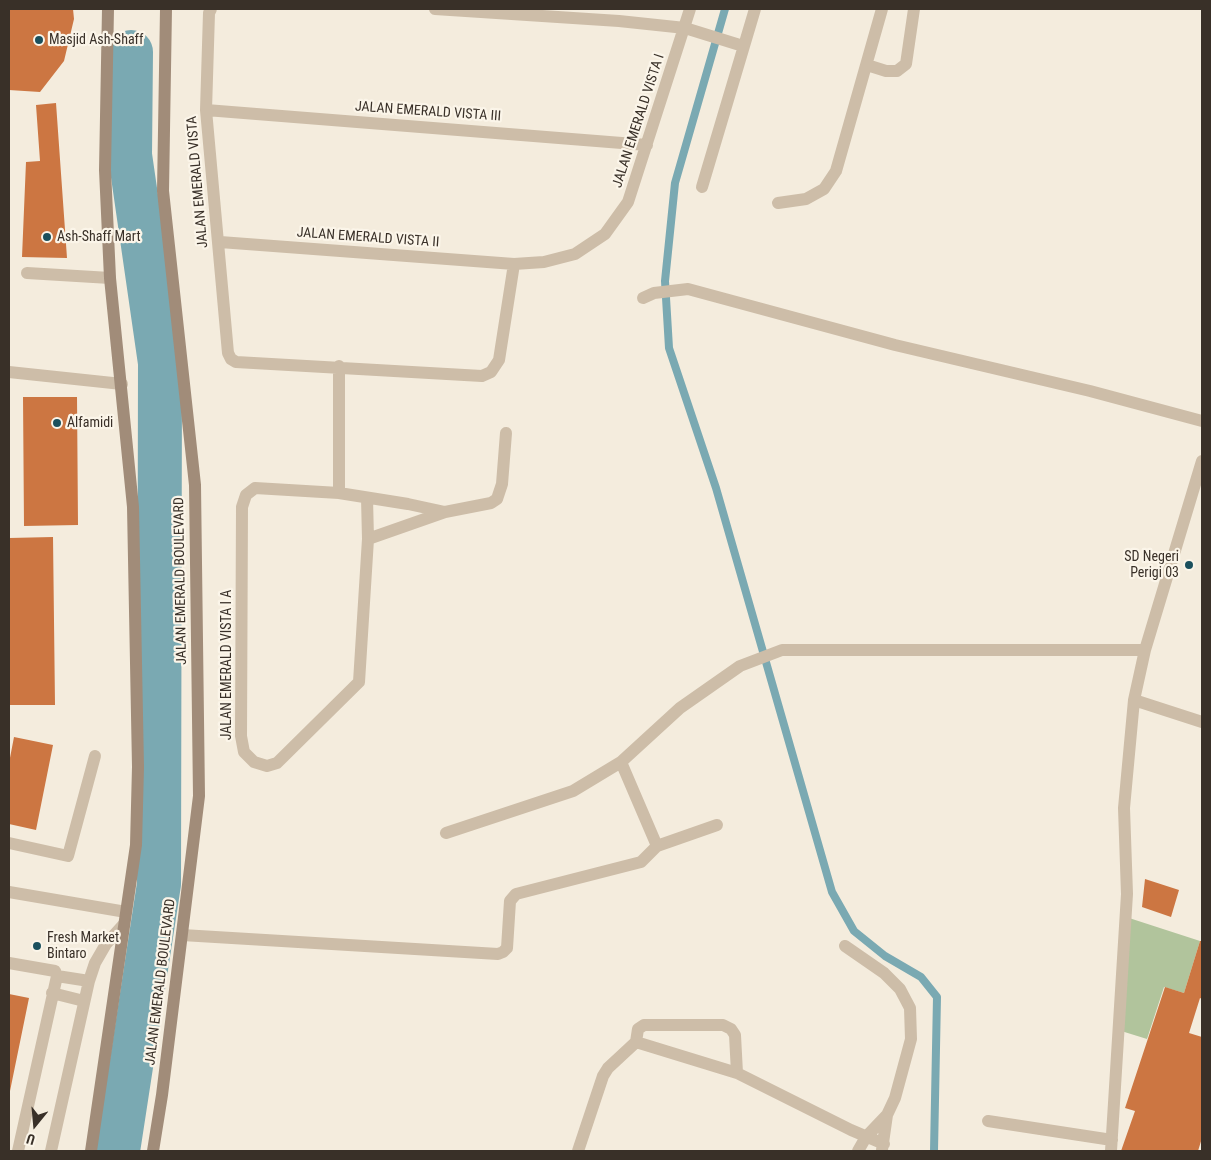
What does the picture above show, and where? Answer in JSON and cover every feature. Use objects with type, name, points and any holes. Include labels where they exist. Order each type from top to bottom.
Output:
[{"type":"main road","points":[[91,1151],[136,845],[138,768],[134,507],[110,278],[105,170],[108,9]]},
{"type":"main road","name":"JALAN EMERALD BOULEVARD","points":[[153,1151],[162,1095],[199,796],[195,494],[163,191],[166,9]]},
{"type":"street","name":"JALAN EMERALD VISTA","points":[[212,9],[209,13],[206,110],[220,242],[228,353],[236,362],[339,366]]},
{"type":"street","points":[[435,9],[619,21],[685,28],[737,44]]},
{"type":"street","name":"JALAN EMERALD VISTA I","points":[[514,264],[544,262],[575,254],[605,234],[628,202],[690,9]]},
{"type":"street","points":[[702,186],[737,44],[755,9]]},
{"type":"street","points":[[778,203],[806,199],[824,189],[836,171],[882,9]]},
{"type":"street","points":[[867,65],[897,71],[906,64],[914,9]]},
{"type":"street","name":"JALAN EMERALD VISTA III","points":[[206,110],[647,145]]},
{"type":"street","name":"JALAN EMERALD VISTA II","points":[[220,242],[514,264]]},
{"type":"street","points":[[339,493],[339,366],[482,376],[491,372],[499,360],[514,264]]},
{"type":"street","points":[[27,273],[110,278]]},
{"type":"street","points":[[648,296],[673,290],[688,289],[744,302],[895,345],[1090,391],[1202,421]]},
{"type":"street","points":[[9,372],[122,384]]},
{"type":"street","name":"JALAN EMERALD VISTA I A","points":[[368,539],[444,512],[491,503],[497,499],[502,484],[506,433]]},
{"type":"street","points":[[988,1121],[1111,1146],[1127,894],[1124,808],[1134,700],[1145,650],[1202,461]]},
{"type":"street","name":"JALAN EMERALD VISTA I A","points":[[367,498],[368,539],[359,682],[277,763],[268,766],[254,762],[244,752],[241,736],[242,507],[246,494],[255,488],[339,493],[367,498],[444,512]]},
{"type":"street","points":[[446,834],[573,791],[621,762],[680,708],[740,666],[782,650],[1145,650]]},
{"type":"street","points":[[1134,700],[1202,722]]},
{"type":"street","points":[[9,843],[68,856],[95,756]]},
{"type":"street","points":[[621,762],[657,846]]},
{"type":"street","points":[[182,935],[498,954],[507,948],[510,901],[516,894],[641,862],[657,846],[717,824]]},
{"type":"street","points":[[9,892],[125,918],[95,963],[89,981],[51,1151]]},
{"type":"street","points":[[636,1042],[737,1073],[866,1137],[883,1148],[887,1115],[895,1098],[911,1039],[910,1008],[900,988],[884,973],[845,946]]},
{"type":"street","points":[[9,963],[55,971],[56,976],[18,1151]]},
{"type":"street","points":[[56,976],[89,981]]},
{"type":"street","points":[[52,993],[84,1001]]},
{"type":"street","points":[[578,1151],[603,1076],[608,1068],[636,1042],[638,1029],[644,1025],[724,1025],[732,1029],[735,1035],[737,1073]]},
{"type":"street","points":[[858,1151],[866,1137],[887,1115]]},
{"type":"green space","points":[[1126,917],[1200,941],[1184,993],[1164,987],[1147,1039],[1118,1030]]},
{"type":"building","name":"Masjid Ash-Shaff","points":[[9,9],[73,9],[74,19],[64,61],[40,92],[9,90]]},
{"type":"building","points":[[56,103],[67,258],[22,257],[26,162],[40,161],[36,105]]},
{"type":"building","points":[[23,397],[77,397],[78,525],[24,526]]},
{"type":"building","points":[[53,537],[55,705],[9,705],[9,538]]},
{"type":"building","points":[[14,737],[53,745],[36,830],[9,824],[9,763]]},
{"type":"building","points":[[1145,879],[1179,890],[1171,917],[1142,907]]},
{"type":"building","points":[[1200,941],[1202,941],[1202,999],[1200,998],[1189,1033],[1202,1037],[1202,1138],[1198,1151],[1121,1151],[1135,1111],[1125,1108],[1165,987],[1184,993]]},
{"type":"building","points":[[9,994],[29,998],[10,1091],[9,1091]]},
{"type":"waterway","points":[[725,9],[675,183],[665,281],[669,348],[716,488],[832,892],[854,931],[885,956],[921,977],[937,997],[934,1151]]},
{"type":"waterway","points":[[118,1151],[159,884],[160,363],[130,155],[131,52]]},
{"type":"place","name":"Masjid Ash-Shaff","points":[[39,40]]},
{"type":"place","name":"Ash-Shaff Mart","points":[[47,237]]},
{"type":"place","name":"Alfamidi","points":[[57,423]]},
{"type":"place","name":"SD Negeri Perigi 03","points":[[1189,565]]},
{"type":"place","name":"Fresh Market Bintaro","points":[[37,946]]}]
